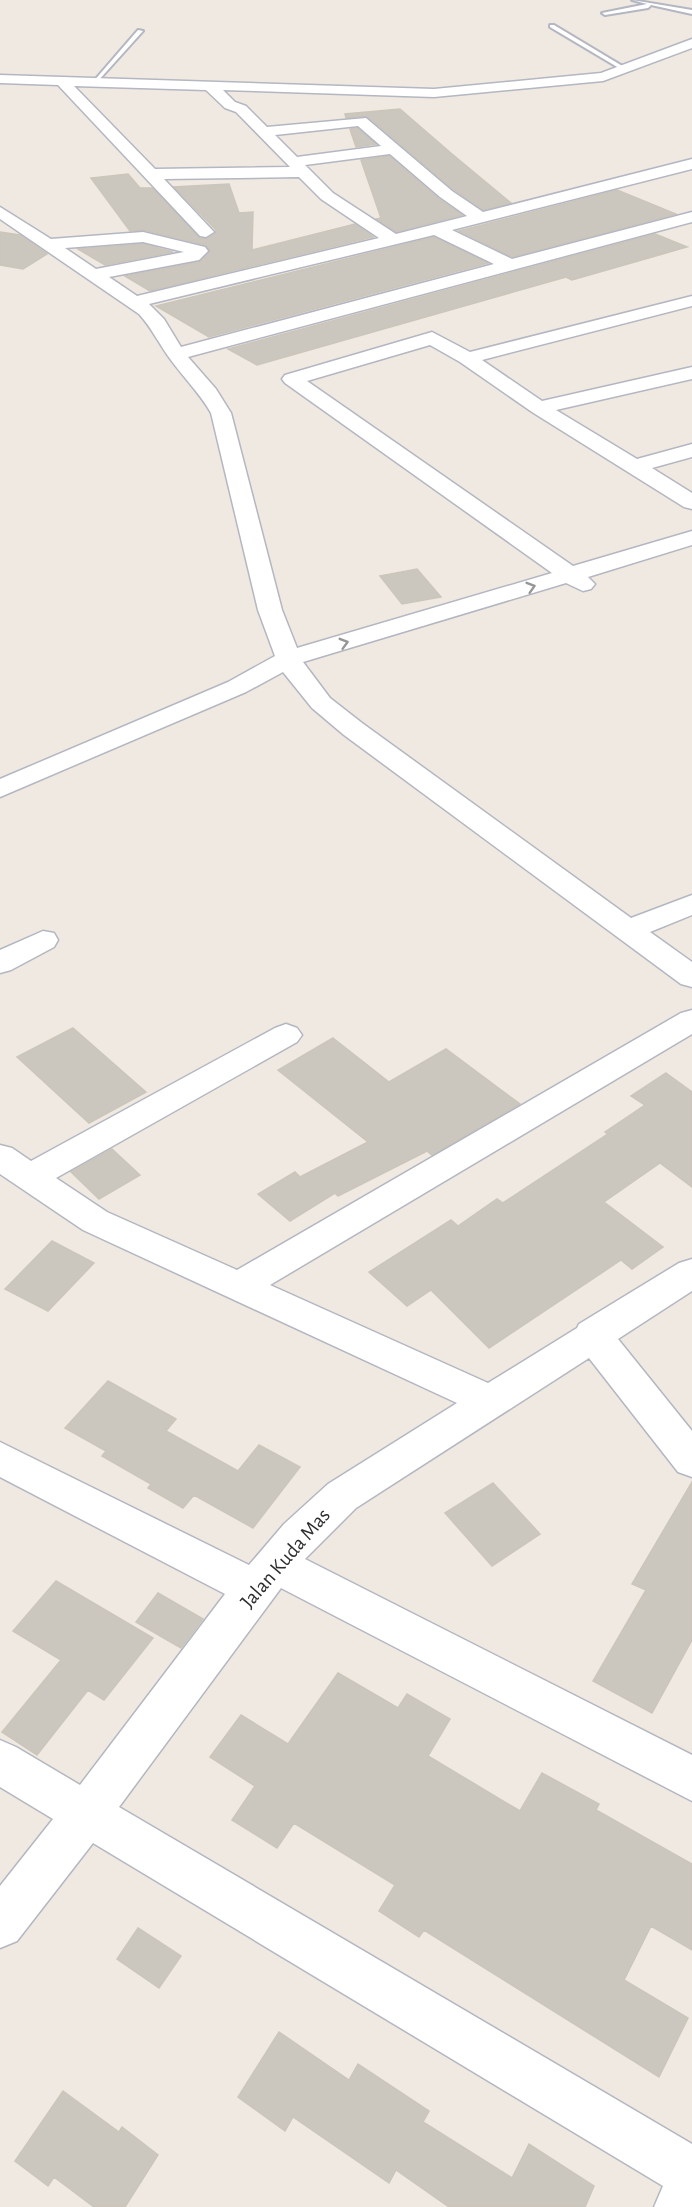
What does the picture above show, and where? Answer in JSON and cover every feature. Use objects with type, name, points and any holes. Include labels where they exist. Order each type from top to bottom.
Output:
[{"type":"street","points":[[0,79],[434,93],[603,77],[692,43]]},
{"type":"street","points":[[61,80],[206,232]]},
{"type":"street","points":[[209,86],[230,105],[245,113],[327,196],[392,239]]},
{"type":"street","points":[[227,86],[243,104],[245,113]]},
{"type":"street","points":[[353,105],[390,99],[381,92]]},
{"type":"street","points":[[245,113],[271,114]]},
{"type":"street","points":[[263,132],[361,121],[446,194],[481,218]]},
{"type":"street","points":[[153,174],[298,167],[394,149]]},
{"type":"street","points":[[136,302],[687,168]]},
{"type":"street","points":[[176,354],[692,217]]},
{"type":"street","points":[[3,224],[51,244],[136,302],[157,323],[176,354],[209,393],[221,413],[270,610],[293,668],[321,703],[353,729],[692,977]]},
{"type":"street","points":[[436,229],[510,265]]},
{"type":"street","points":[[51,244],[143,237],[199,251],[193,256],[94,275]]},
{"type":"street","points":[[467,358],[692,301]]},
{"type":"street","points":[[581,582],[292,379],[432,338],[467,358],[539,408],[692,502]]},
{"type":"street","points":[[539,408],[692,373]]},
{"type":"street","points":[[636,466],[692,450]]},
{"type":"street","points":[[581,582],[692,538]]},
{"type":"street","points":[[0,789],[237,687],[293,668],[581,582],[692,556]]},
{"type":"street","points":[[627,930],[692,904]]},
{"type":"street","points":[[0,963],[44,940]]},
{"type":"street","points":[[239,1286],[692,1020]]},
{"type":"street","points":[[30,1177],[286,1035]]},
{"type":"street","points":[[0,1157],[94,1221],[492,1402]]},
{"type":"street","name":"Jalan Kuda Mas","points":[[0,1924],[87,1815],[265,1577],[320,1514],[342,1496],[492,1402],[592,1334],[692,1273]]},
{"type":"street","points":[[592,1334],[692,1460]]},
{"type":"street","points":[[0,1458],[265,1577],[692,1779]]},
{"type":"street","points":[[0,1762],[692,2174]]},
{"type":"street","points":[[681,2207],[692,2184]]},
{"type":"lane","points":[[635,0],[692,12]]},
{"type":"lane","points":[[605,13],[655,5]]},
{"type":"lane","points":[[552,26],[626,70]]},
{"type":"lane","points":[[95,81],[140,31]]},
{"type":"building","points":[[400,109],[511,203],[483,210],[453,189],[367,116],[346,118],[345,114]]},
{"type":"building","points":[[357,128],[376,144],[356,147],[350,129]]},
{"type":"building","points":[[389,156],[439,199],[462,215],[396,232],[376,219],[381,218],[361,160]]},
{"type":"building","points":[[128,174],[140,188],[152,188],[200,238],[207,239],[215,234],[216,230],[174,187],[229,184],[239,213],[253,212],[252,250],[355,224],[373,237],[150,291],[125,276],[199,262],[210,251],[206,245],[144,230],[130,231],[91,178]]},
{"type":"building","points":[[617,190],[676,214],[512,257],[459,231]]},
{"type":"building","points":[[0,232],[20,235],[47,254],[23,269],[0,265]]},
{"type":"building","points":[[655,234],[687,247],[572,280],[566,277],[257,365],[228,349]]},
{"type":"building","points":[[434,237],[488,263],[209,337],[156,306]]},
{"type":"building","points":[[143,244],[173,252],[105,265],[78,249]]},
{"type":"building","points":[[417,569],[441,597],[402,604],[380,576]]},
{"type":"building","points":[[73,1028],[146,1092],[89,1123],[17,1057]]},
{"type":"building","points":[[333,1038],[389,1082],[446,1049],[520,1104],[432,1155],[427,1151],[338,1196],[335,1193],[290,1221],[258,1194],[295,1172],[300,1177],[368,1142],[278,1070]]},
{"type":"building","points":[[666,1073],[692,1092],[692,1187],[660,1163],[604,1202],[663,1247],[632,1269],[621,1260],[489,1348],[431,1290],[407,1306],[369,1272],[451,1220],[458,1226],[497,1199],[503,1203],[608,1134],[605,1132],[645,1105],[631,1096]]},
{"type":"building","points":[[112,1149],[140,1175],[99,1199],[71,1172]]},
{"type":"building","points":[[52,1241],[94,1263],[48,1311],[5,1289]]},
{"type":"building","points":[[108,1381],[176,1419],[166,1431],[238,1471],[259,1445],[300,1467],[253,1528],[194,1495],[183,1508],[148,1488],[151,1484],[102,1456],[106,1451],[65,1428]]},
{"type":"building","points":[[692,1482],[692,1640],[652,1713],[593,1681],[646,1590],[632,1584]]},
{"type":"building","points":[[493,1483],[540,1534],[492,1566],[445,1513]]},
{"type":"building","points":[[56,1581],[153,1638],[104,1700],[88,1690],[37,1755],[2,1732],[61,1660],[13,1631]]},
{"type":"building","points":[[158,1593],[203,1619],[181,1648],[136,1622]]},
{"type":"building","points":[[338,1673],[398,1708],[407,1694],[450,1719],[428,1756],[520,1811],[542,1773],[599,1804],[596,1810],[692,1864],[692,1950],[651,1926],[624,1980],[688,2018],[659,2077],[424,1930],[419,1937],[379,1911],[395,1885],[294,1823],[277,1848],[232,1820],[255,1786],[210,1757],[241,1715],[288,1744]]},
{"type":"building","points":[[138,1928],[181,1956],[159,1988],[117,1959]]},
{"type":"building","points":[[279,2032],[349,2080],[358,2064],[429,2111],[423,2122],[512,2178],[529,2144],[594,2186],[585,2207],[449,2207],[396,2170],[389,2183],[293,2117],[285,2131],[238,2097]]},
{"type":"building","points":[[63,2091],[119,2132],[122,2127],[158,2155],[125,2207],[94,2207],[54,2177],[48,2186],[15,2161]]}]
